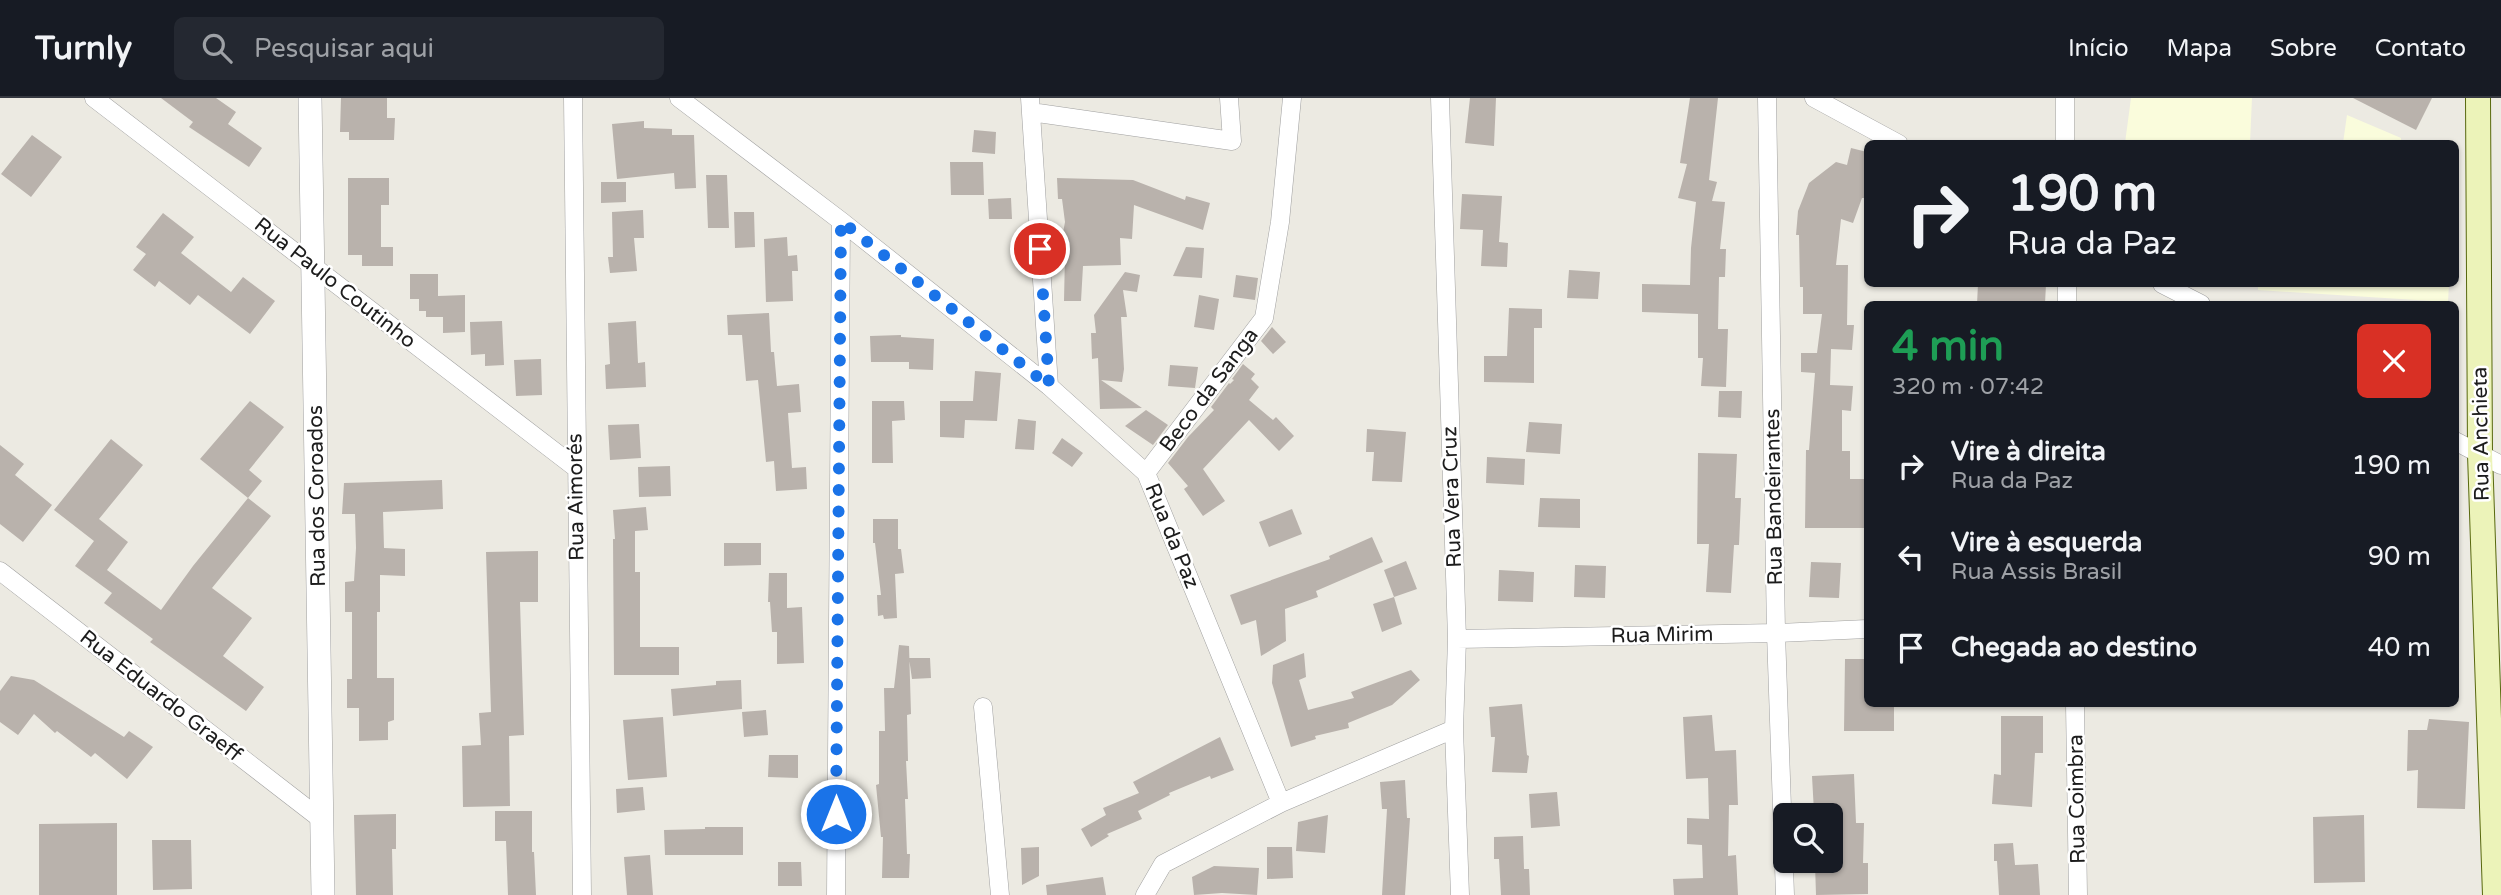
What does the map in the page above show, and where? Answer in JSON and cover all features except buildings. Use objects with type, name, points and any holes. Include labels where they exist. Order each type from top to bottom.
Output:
[{"type":"main road","name":"Rua Anchieta","points":[[2478,98],[2491,460],[2495,895]]},
{"type":"street","name":"Rua Paulo Coutinho","points":[[94,98],[576,468]]},
{"type":"street","name":"Rua dos Coroados","points":[[310,98],[323,895]]},
{"type":"street","name":"Rua Aimorés","points":[[573,98],[582,895]]},
{"type":"street","name":"Rua da Paz","points":[[679,98],[841,221],[1049,386],[1146,473],[1281,803]]},
{"type":"street","points":[[1049,386],[1030,105],[1232,141],[1229,98]]},
{"type":"street","name":"Beco da Sanga","points":[[1146,473],[1264,318],[1280,222],[1292,98]]},
{"type":"street","name":"Rua Vera Cruz","points":[[1440,98],[1457,639],[1454,729],[1461,895]]},
{"type":"street","name":"Rua Bandeirantes","points":[[1767,98],[1776,633],[1785,895]]},
{"type":"street","points":[[1814,98],[1892,140]]},
{"type":"street","points":[[2065,98],[2065,140]]},
{"type":"street","points":[[836,895],[841,221]]},
{"type":"street","points":[[2168,287],[2195,301]]},
{"type":"street","points":[[2459,443],[2491,460]]},
{"type":"street","name":"Rua Eduardo Graeff","points":[[0,571],[323,820]]},
{"type":"street","name":"Rua Mirim","points":[[1457,639],[1864,629]]},
{"type":"street","points":[[983,707],[1000,895]]},
{"type":"street","name":"Rua Coimbra","points":[[2075,707],[2078,895]]},
{"type":"street","points":[[1145,895],[1163,864],[1281,803],[1454,729]]},
{"type":"shaded area","points":[[2131,98],[2252,98],[2250,140],[2125,140]]},
{"type":"shaded area","points":[[2347,115],[2401,138],[2401,140],[2343,140]]},
{"type":"shaded area","points":[[2258,287],[2449,287],[2448,301],[2258,290]]},
{"type":"route","points":[[836,814],[841,221],[1049,386],[1040,249]]}]
